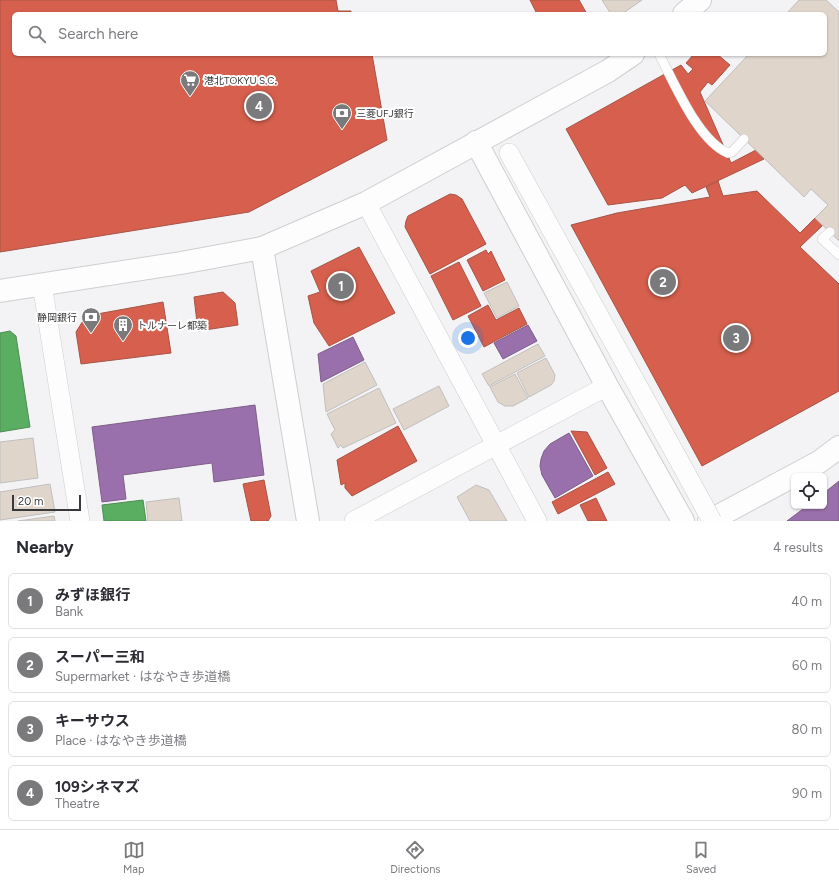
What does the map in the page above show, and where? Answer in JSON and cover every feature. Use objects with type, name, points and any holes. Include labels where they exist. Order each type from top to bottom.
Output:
[{"type":"street","points":[[686,12],[700,0]]},
{"type":"street","points":[[0,291],[181,263],[262,248],[366,203],[608,70],[630,56]]},
{"type":"street","points":[[476,142],[607,386],[683,521]]},
{"type":"street","points":[[509,153],[711,521],[819,462],[839,447]]},
{"type":"street","points":[[366,203],[537,521]]},
{"type":"street","points":[[262,248],[308,521]]},
{"type":"street","points":[[42,284],[80,521]]},
{"type":"street","points":[[354,521],[607,386]]},
{"type":"lane","points":[[660,56],[694,118],[707,136],[728,153],[732,152],[744,139]]},
{"type":"lane","points":[[830,232],[822,239],[839,255]]},
{"type":"building: Shops","name":"港北TOKYU S.C.","points":[[0,0],[336,0],[338,11],[351,11],[12,12],[12,56],[372,56],[387,140],[249,212],[0,252]]},
{"type":"building: Shops","points":[[530,0],[579,0],[586,12],[536,12]]},
{"type":"building: Shops","points":[[692,56],[719,56],[730,65],[712,85],[708,82],[700,92],[731,163],[756,150],[764,159],[692,193],[685,185],[662,198],[608,205],[566,129],[681,65],[688,74],[693,69],[686,63]]},
{"type":"building: Shops","points":[[718,181],[723,196],[757,191],[800,233],[815,218],[823,225],[800,247],[839,284],[839,391],[702,466],[571,225],[617,213],[710,197],[706,187]]},
{"type":"building: Shops","points":[[450,194],[456,195],[462,199],[486,244],[430,274],[405,227],[406,221],[408,216]]},
{"type":"building: Shops","points":[[359,247],[395,313],[329,346],[314,323],[308,296],[320,292],[311,271]]},
{"type":"building: Shops","points":[[486,250],[488,254],[491,251],[505,280],[483,291],[467,260]]},
{"type":"building: Shops","points":[[459,262],[481,306],[453,320],[431,276]]},
{"type":"building: Shops","points":[[223,292],[235,303],[238,325],[198,331],[194,297]]},
{"type":"building: Shops","name":"トルナーレ都築","points":[[163,302],[171,353],[81,364],[76,332],[86,316]]},
{"type":"building: Shops","points":[[488,305],[496,320],[519,308],[527,324],[484,347],[468,316]]},
{"type":"building: Shops","points":[[398,426],[417,461],[352,496],[345,488],[345,483],[341,485],[337,460]]},
{"type":"building: Shops","points":[[571,431],[587,432],[607,468],[595,475]]},
{"type":"building: Shops","points":[[608,472],[615,484],[558,514],[552,502]]},
{"type":"building: Shops","points":[[264,480],[271,516],[268,521],[251,521],[243,484]]},
{"type":"building: Shops","points":[[596,498],[607,521],[588,521],[580,505]]},
{"type":"building: Offices","points":[[528,325],[537,341],[503,359],[494,343]]},
{"type":"building: Offices","points":[[353,337],[364,360],[321,382],[318,354]]},
{"type":"building: Offices","points":[[255,405],[264,475],[214,482],[212,463],[123,475],[126,499],[102,502],[92,427]]},
{"type":"building: Offices","points":[[569,433],[593,476],[555,498],[542,475],[540,466],[541,459],[544,451],[550,444]]},
{"type":"building: Offices","points":[[839,481],[839,521],[787,521],[803,509],[827,509],[827,491]]},
{"type":"building: Public","points":[[10,331],[16,336],[30,427],[0,432],[0,333]]},
{"type":"building: Public","points":[[143,500],[146,521],[104,521],[102,505]]},
{"type":"building: Other","points":[[602,0],[642,0],[625,12],[610,12]]},
{"type":"building: Other","points":[[799,0],[826,0],[839,12],[839,241],[815,218],[828,205],[811,189],[804,197],[705,101],[747,56],[827,56],[827,12],[788,12]]},
{"type":"building: Other","points":[[507,282],[519,306],[497,318],[484,293]]},
{"type":"building: Other","points":[[538,344],[545,356],[489,386],[482,374]]},
{"type":"building: Other","points":[[546,358],[555,375],[554,381],[551,385],[529,397],[517,373]]},
{"type":"building: Other","points":[[365,362],[377,385],[326,412],[323,384]]},
{"type":"building: Other","points":[[515,374],[528,398],[513,406],[505,406],[498,402],[490,387]]},
{"type":"building: Other","points":[[439,386],[449,406],[404,430],[393,409]]},
{"type":"building: Other","points":[[379,388],[396,423],[343,448],[341,445],[338,448],[331,434],[335,430],[327,414]]},
{"type":"building: Other","points":[[33,438],[38,478],[0,483],[0,442]]},
{"type":"building: Other","points":[[50,484],[55,512],[0,520],[0,492]]},
{"type":"building: Other","points":[[476,485],[489,490],[507,521],[470,521],[457,497]]},
{"type":"building: Other","points":[[179,498],[182,521],[148,521],[146,502]]},
{"type":"building: Other","points":[[54,516],[55,521],[18,521]]},
{"type":"place","name":"港北TOKYU S.C.","points":[[190,97]]},
{"type":"place","name":"109シネマズ","points":[[259,106]]},
{"type":"place","name":"三菱UFJ銀行","points":[[342,130]]},
{"type":"place","name":"スーパー三和","points":[[663,282]]},
{"type":"place","name":"みずほ銀行","points":[[341,286]]},
{"type":"place","name":"静岡銀行","points":[[91,334]]},
{"type":"place","name":"キーサウス","points":[[736,338]]},
{"type":"place","name":"トルナーレ都築","points":[[123,342]]}]
